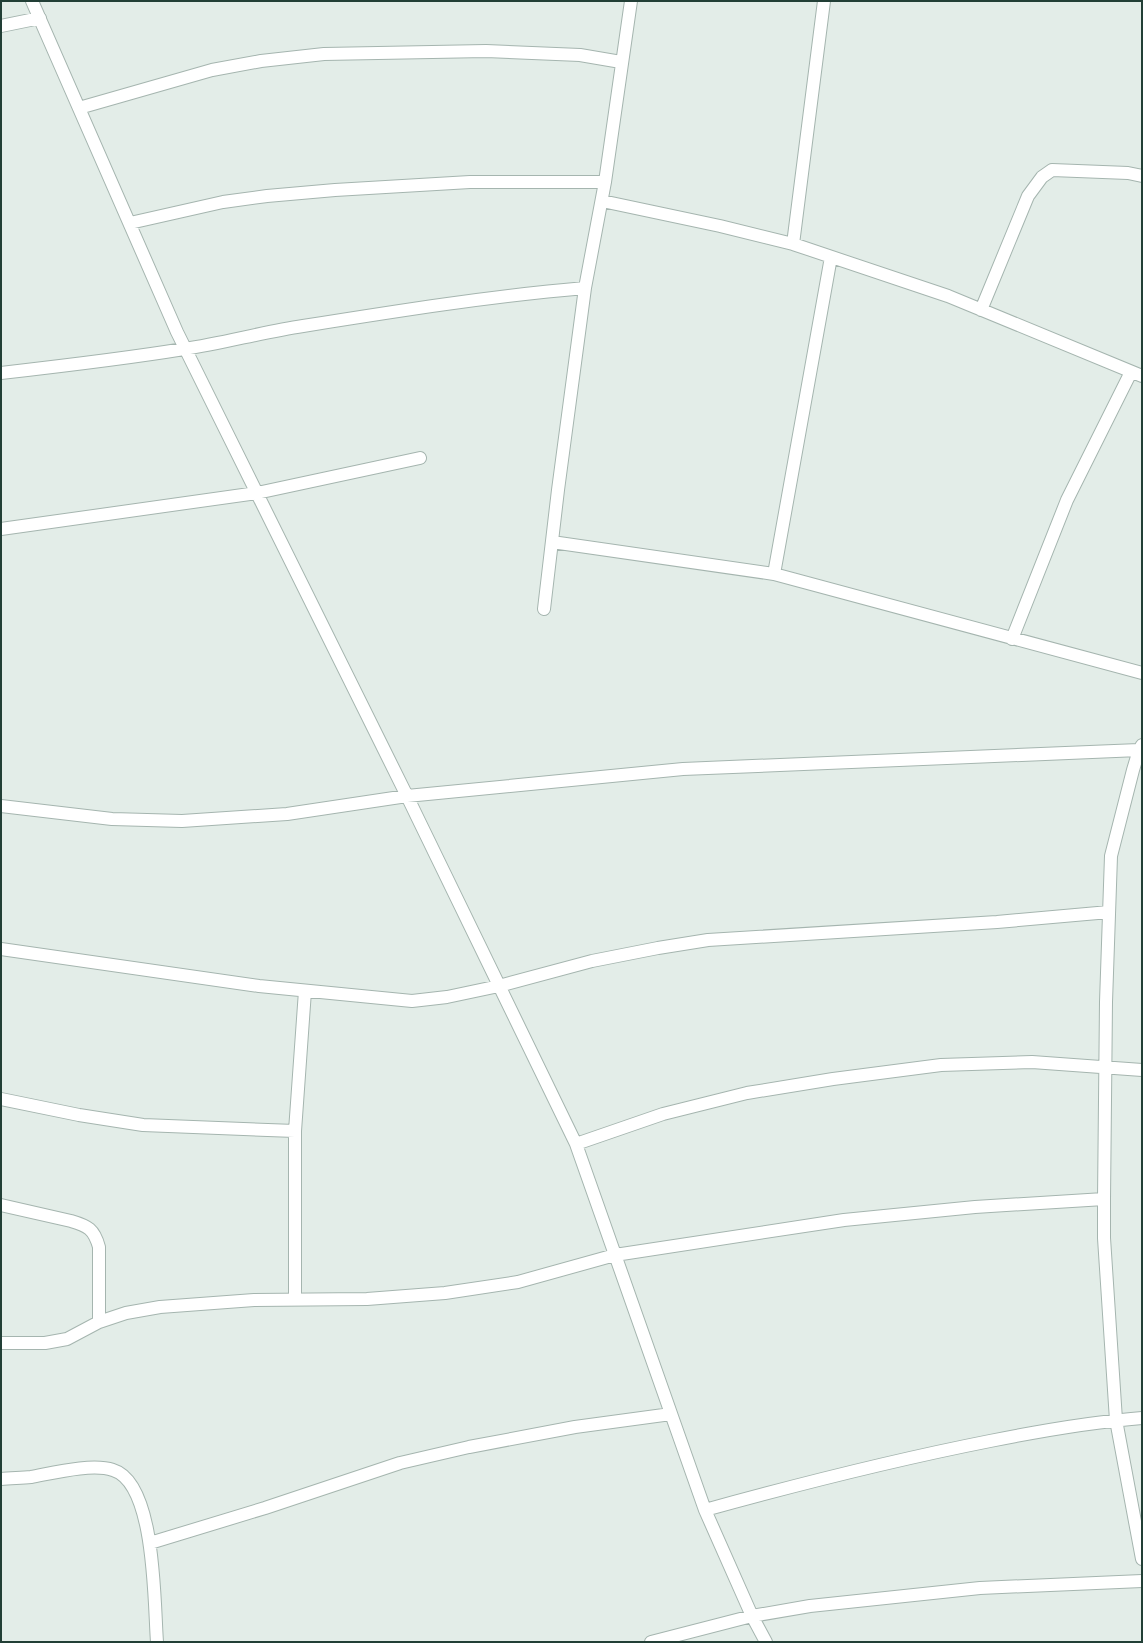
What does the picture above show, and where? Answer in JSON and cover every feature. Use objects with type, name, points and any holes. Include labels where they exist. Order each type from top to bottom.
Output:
[{"type":"street","points":[[32,1],[186,349],[407,796],[576,1144],[705,1510],[752,1616],[766,1642]]},
{"type":"street","points":[[544,609],[585,288],[605,182],[630,1]]},
{"type":"street","points":[[792,244],[824,1]]},
{"type":"street","points":[[1,26],[40,18]]},
{"type":"street","points":[[79,108],[212,70],[261,61],[324,54],[486,51],[580,55],[621,62]]},
{"type":"street","points":[[981,310],[1028,196],[1042,176],[1052,170],[1128,173],[1142,176]]},
{"type":"street","points":[[130,223],[223,202],[267,196],[335,190],[470,182],[605,182]]},
{"type":"street","points":[[602,201],[720,226],[792,244],[831,256],[948,296],[1137,374],[1068,500],[1012,639]]},
{"type":"street","points":[[774,574],[831,256]]},
{"type":"street","points":[[1,373],[186,349],[310,325],[533,293],[585,288]]},
{"type":"street","points":[[1,529],[257,493],[420,458]]},
{"type":"street","points":[[552,542],[774,574],[1142,673]]},
{"type":"street","points":[[1,806],[112,819],[182,821],[287,814],[407,796],[683,769],[1140,747],[1111,856],[1106,1002],[1104,1238],[1116,1420],[1142,1559]]},
{"type":"street","points":[[1,949],[163,973],[305,991],[412,1001],[447,997],[499,986],[592,961],[708,940],[997,922],[1109,912]]},
{"type":"street","points":[[295,1299],[295,1131],[305,991]]},
{"type":"street","points":[[576,1144],[663,1114],[747,1093],[833,1079],[941,1065],[1032,1062],[1142,1070]]},
{"type":"street","points":[[1,1099],[79,1115],[143,1125],[295,1131]]},
{"type":"street","points":[[1,1344],[44,1344],[67,1339],[99,1322],[126,1313],[160,1307],[254,1300],[367,1299],[445,1293],[518,1282],[615,1255],[844,1220],[975,1207],[1104,1199]]},
{"type":"street","points":[[1,1205],[83,1224],[92,1230],[99,1247],[99,1322]]},
{"type":"street","points":[[150,1543],[265,1508],[400,1463],[469,1447],[575,1427],[671,1414]]},
{"type":"street","points":[[705,1510],[814,1480],[954,1448],[1036,1432],[1116,1420],[1142,1418]]},
{"type":"street","points":[[1,1479],[29,1477],[86,1469],[112,1470],[123,1474],[135,1492],[142,1507],[150,1543],[157,1642]]},
{"type":"street","points":[[651,1642],[752,1616],[810,1606],[980,1588],[1142,1581]]}]
